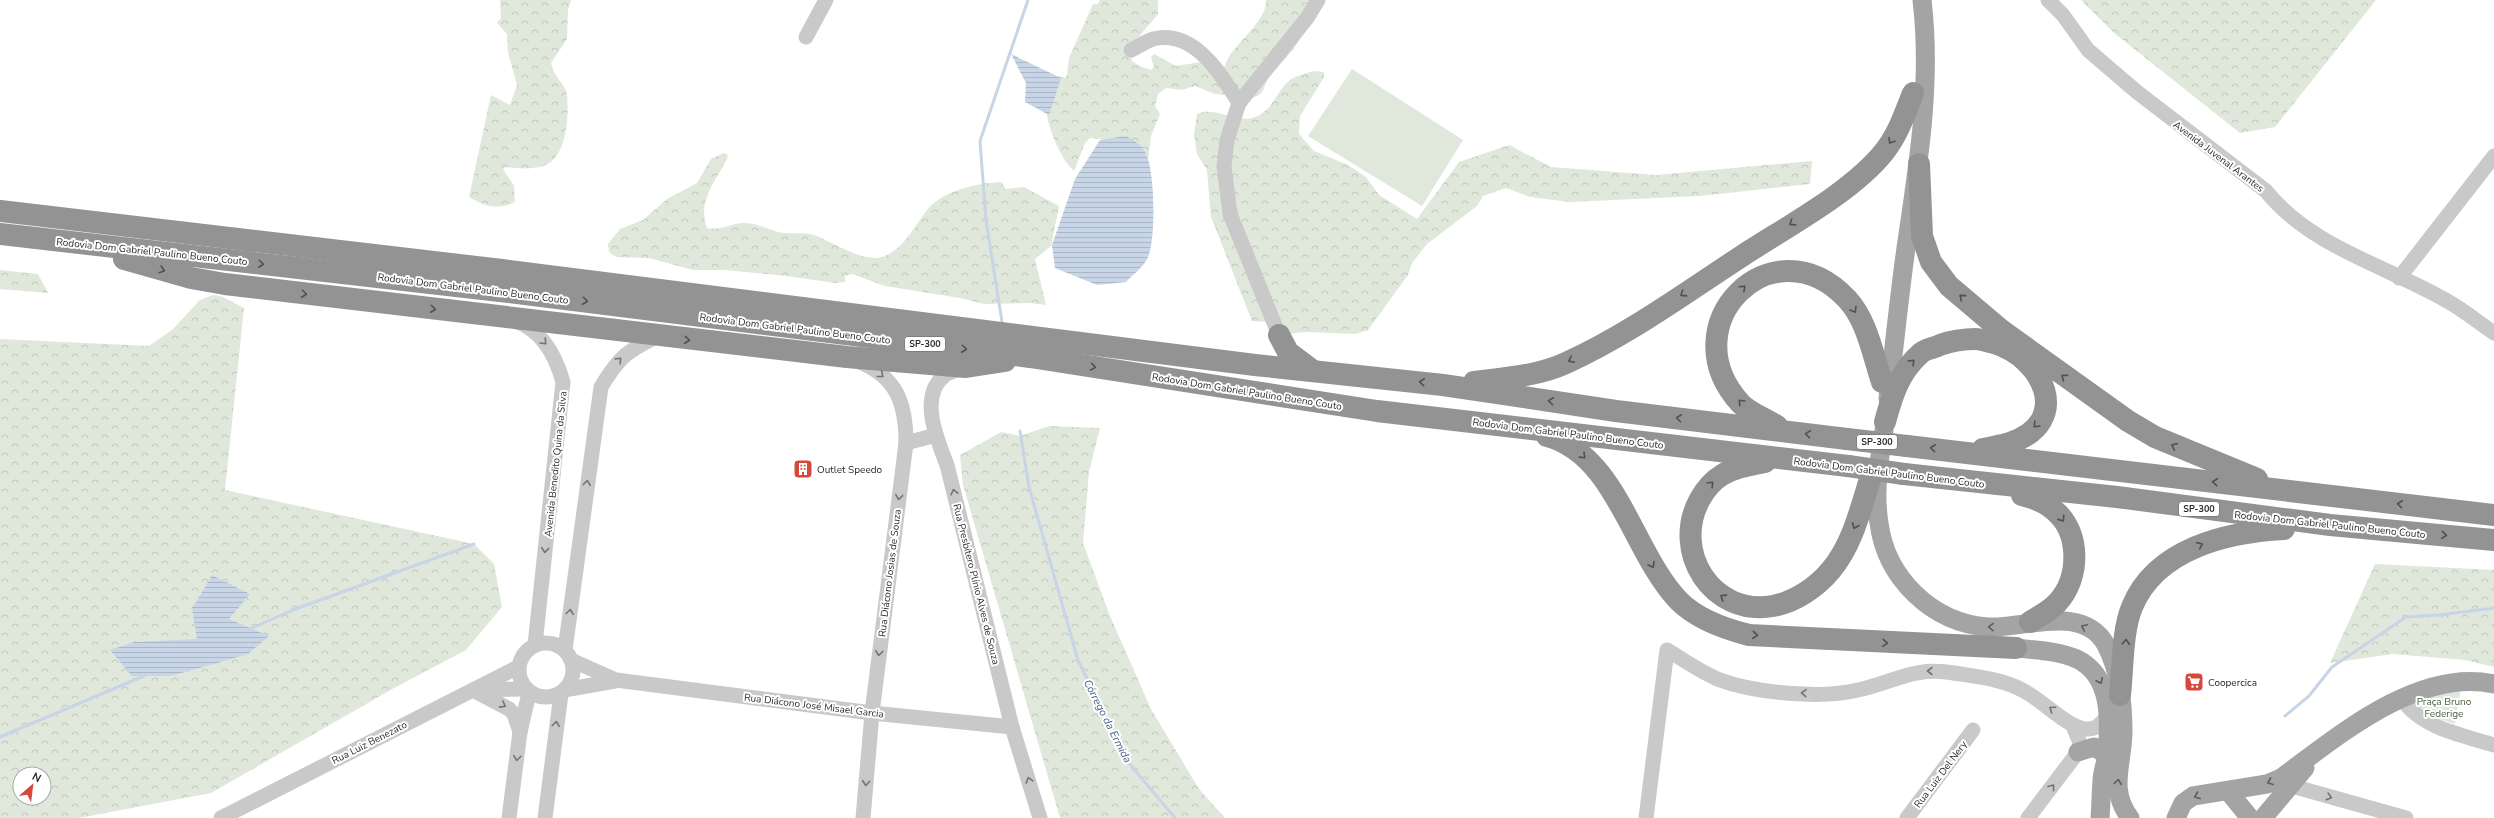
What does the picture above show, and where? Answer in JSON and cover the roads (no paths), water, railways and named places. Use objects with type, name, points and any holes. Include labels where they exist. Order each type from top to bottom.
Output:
[{"type":"highway","points":[[1443,385],[1532,374],[1565,364],[1612,340],[1822,204],[1858,177],[1884,152],[1896,132],[1913,93]]},
{"type":"highway","points":[[1919,164],[1922,236],[1932,262],[1949,286],[2001,330],[2102,404],[2155,437],[2200,457],[2288,490]]},
{"type":"highway","name":"Rodovia Dom Gabriel Paulino Bueno Couto","points":[[2,210],[502,270],[1255,365],[1443,385],[1616,410],[1785,430],[1847,439],[2011,457],[2190,480],[2288,490],[2494,515]]},
{"type":"highway","name":"Rodovia Dom Gabriel Paulino Bueno Couto","points":[[0,234],[500,291],[1030,357],[1377,411],[1848,466],[1904,474],[2117,497],[2330,525],[2494,540]]},
{"type":"highway","points":[[0,242],[127,259],[191,278],[225,284],[658,336],[847,357],[966,367],[1030,357]]},
{"type":"highway","points":[[1785,430],[1742,405],[1728,387],[1719,366],[1715,351],[1718,328],[1725,308],[1744,286],[1759,276],[1791,270],[1808,273],[1825,281],[1843,294],[1864,325],[1882,382]]},
{"type":"highway","points":[[1255,365],[1279,335],[1288,352],[1312,370]]},
{"type":"highway","points":[[1885,422],[1893,392],[1907,367],[1922,352],[1950,342],[1977,339],[2000,345],[2034,368],[2046,395],[2046,413],[2037,427],[2010,443],[1965,452]]},
{"type":"highway","points":[[1509,426],[1554,438],[1577,451],[1601,474],[1622,507],[1634,535],[1660,578],[1680,602],[1715,624],[1750,635],[2016,648]]},
{"type":"highway","points":[[1786,459],[1744,466],[1721,475],[1705,490],[1694,510],[1690,538],[1693,558],[1707,584],[1727,600],[1751,607],[1765,607],[1786,603],[1808,591],[1831,570],[1848,543],[1871,476]]},
{"type":"highway","points":[[1963,480],[2046,504],[2057,512],[2065,523],[2074,548],[2075,570],[2058,603],[2030,622]]},
{"type":"highway","points":[[2120,695],[2128,622],[2139,593],[2156,574],[2174,560],[2200,545],[2227,536],[2259,530],[2330,525]]},
{"type":"main road","points":[[1910,0],[1914,37],[1913,93],[1908,174],[1871,476],[1871,503],[1876,536],[1898,591],[1922,615],[1945,630],[1969,639],[2016,648],[2054,653],[2075,658],[2097,673],[2104,688],[2107,716],[2107,755],[2102,780],[2100,818]]},
{"type":"main road","points":[[1922,0],[1925,34],[1924,107],[1919,164],[1902,275],[1885,422],[1879,457],[1878,521],[1888,554],[1908,588],[1940,613],[1962,623],[1988,627],[2030,622],[2066,621],[2085,626],[2096,634],[2106,645],[2120,695],[2123,732],[2117,791],[2123,809],[2130,818]]},
{"type":"main road","points":[[2176,818],[2183,803],[2193,796],[2205,792],[2228,792],[2267,784],[2281,778],[2373,713],[2402,699],[2438,685],[2462,680],[2494,684]]},
{"type":"main road","points":[[2078,752],[2094,747],[2107,755]]},
{"type":"main road","points":[[2263,818],[2292,786],[2315,754]]},
{"type":"main road","points":[[2228,792],[2250,818]]},
{"type":"street","points":[[806,37],[826,0]]},
{"type":"street","points":[[1279,335],[1230,214],[1224,166],[1230,126],[1240,103],[1306,18],[1318,0]]},
{"type":"street","name":"Avenida Juvenal Arantes","points":[[2048,0],[2063,15],[2088,50],[2137,92],[2266,191],[2278,206],[2308,230],[2399,278],[2449,302],[2494,333]]},
{"type":"street","points":[[1131,50],[1152,39],[1167,37],[1195,48],[1218,70],[1240,103]]},
{"type":"street","points":[[2399,278],[2494,156]]},
{"type":"street","name":"Avenida Benedito Quina da Silva","points":[[498,316],[523,324],[540,338],[548,346],[559,365],[564,382],[535,645]]},
{"type":"street","points":[[545,818],[563,692],[572,679],[568,655],[601,387],[616,362],[637,346],[658,336]]},
{"type":"street","name":"Rua Diácono Josias de Souza","points":[[847,357],[870,366],[886,379],[898,394],[906,416],[906,443],[872,713],[863,818]]},
{"type":"street","name":"Rua Presbítero Plínio Alves de Souza","points":[[966,367],[946,375],[937,384],[931,397],[936,435],[947,465],[1012,727],[1040,818]]},
{"type":"street","points":[[906,443],[936,435]]},
{"type":"street","points":[[548,643],[616,680],[542,698],[528,691],[520,682],[518,667],[523,654],[535,645],[548,643]]},
{"type":"street","points":[[1646,818],[1667,650],[1719,680],[1759,690],[1833,694],[1857,690],[1915,672],[1929,670],[1990,679],[2024,691],[2073,726],[2092,729],[2100,726],[2107,716]]},
{"type":"street","name":"Rua Luiz Benezato","points":[[221,818],[518,667]]},
{"type":"street","name":"Rua Diácono José Misael Garcia","points":[[616,680],[872,713],[1012,727]]},
{"type":"street","points":[[473,690],[528,691]]},
{"type":"street","points":[[473,690],[509,708],[514,714],[520,732]]},
{"type":"street","points":[[509,818],[520,732],[528,691]]},
{"type":"street","points":[[2402,699],[2418,717],[2435,725],[2494,745]]},
{"type":"street","points":[[2028,818],[2078,752],[2080,743],[2073,726]]},
{"type":"street","name":"Rua Luiz Del Nery","points":[[1907,818],[1973,730]]},
{"type":"street","points":[[2292,786],[2406,818]]},
{"type":"water","points":[[1011,54],[1061,78],[1049,115],[1025,102],[1026,83]]},
{"type":"water","points":[[1126,136],[1138,143],[1146,154],[1149,163],[1153,189],[1151,248],[1144,264],[1126,282],[1097,285],[1055,268],[1052,245],[1075,179],[1100,140]]},
{"type":"water","points":[[212,575],[250,594],[229,619],[269,636],[248,654],[214,664],[170,676],[132,676],[110,650],[135,642],[197,639],[192,609]]},
{"type":"waterway","points":[[1002,322],[986,220],[980,141],[1028,0]]},
{"type":"waterway","name":"Córrego da Ermida","points":[[1020,431],[1029,487],[1078,660],[1128,762],[1175,818]]},
{"type":"waterway","points":[[250,629],[293,610],[474,544]]},
{"type":"waterway","points":[[2285,716],[2309,696],[2332,667],[2406,617],[2440,615],[2494,608]]},
{"type":"waterway","points":[[0,737],[146,675]]},
{"type":"place","name":"Outlet Speedo","points":[[803,469]]},
{"type":"place","name":"Coopercica","points":[[2194,682]]},
{"type":"park label","name":"Praça Bruno Federige","points":[[2444,706]]}]
